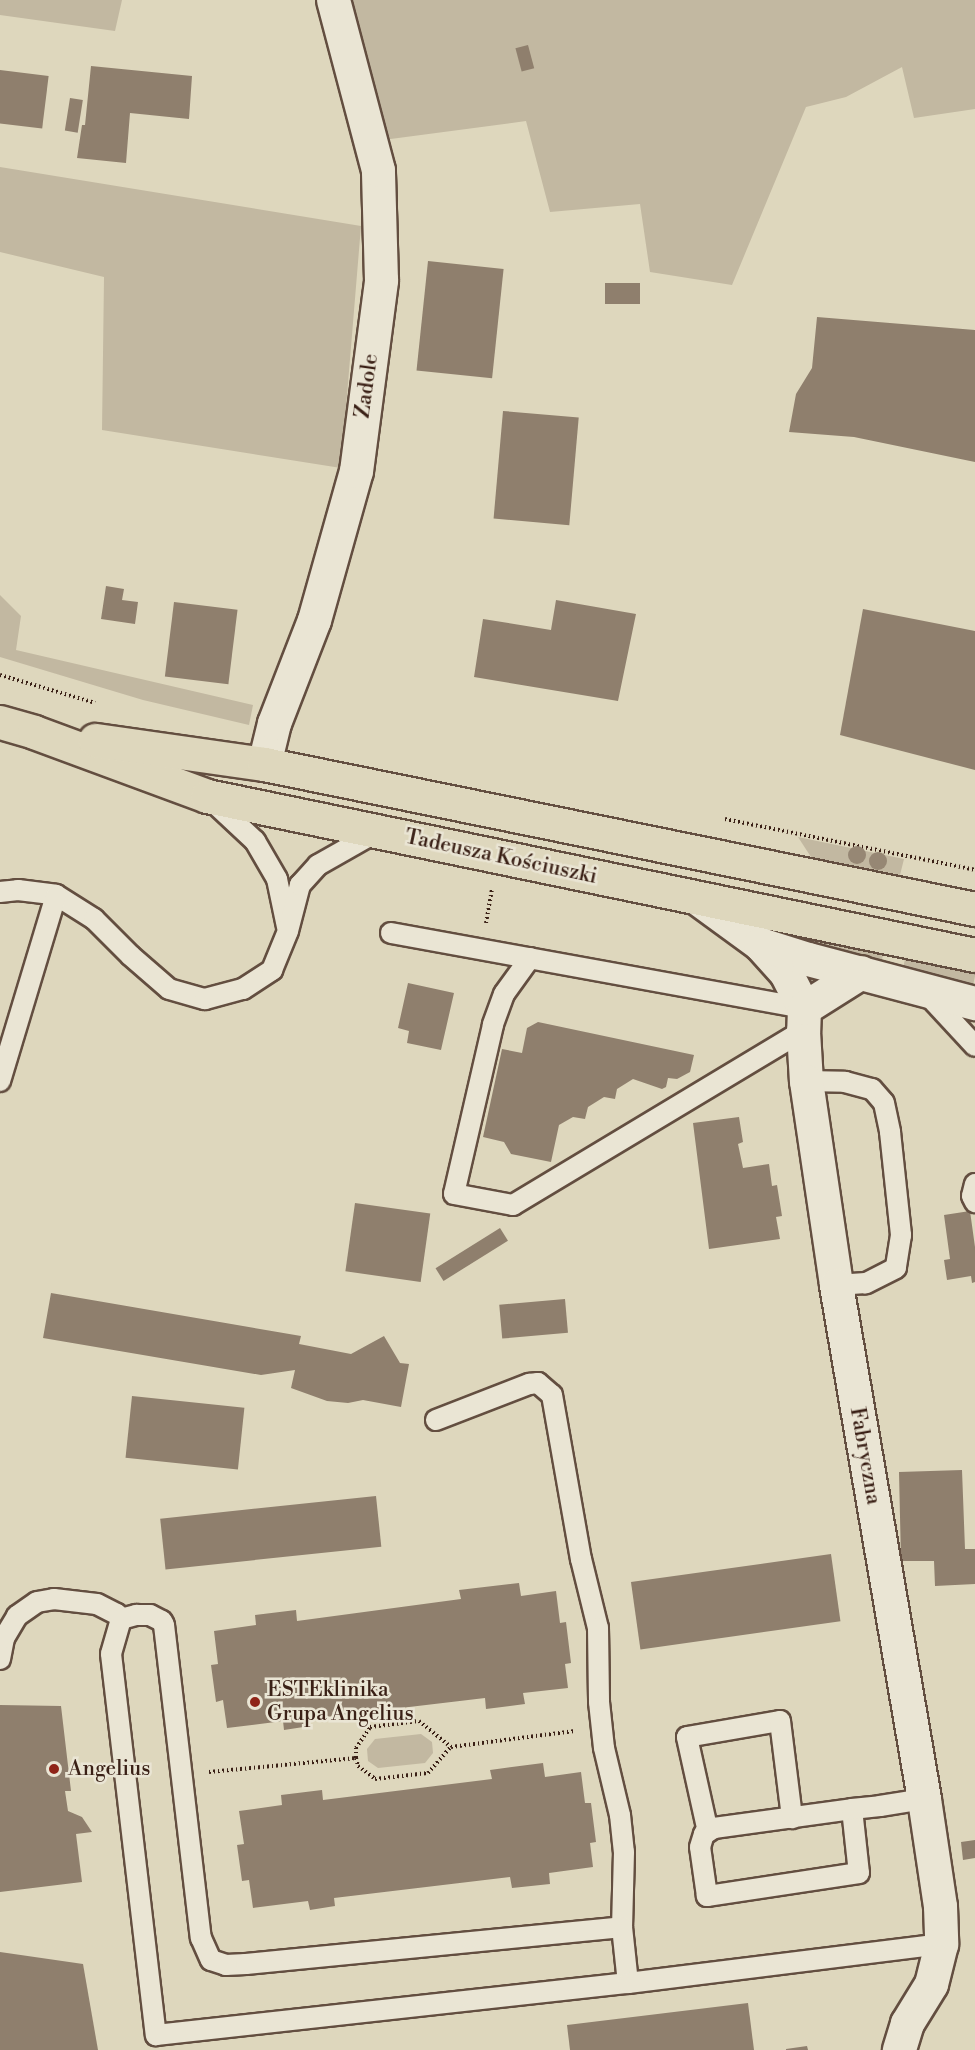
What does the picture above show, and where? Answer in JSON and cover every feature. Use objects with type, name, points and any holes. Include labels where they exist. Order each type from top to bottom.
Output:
[{"type":"main road","name":"Tadeusza Kościuszki","points":[[0,722],[34,732],[207,796],[975,955]]},
{"type":"main road","name":"Tadeusza Kościuszki","points":[[34,732],[264,764],[975,909]]},
{"type":"street","name":"Zadole","points":[[264,764],[274,723],[314,620],[356,471],[381,280],[378,170],[333,0]]},
{"type":"street","name":"Fabryczna","points":[[697,898],[760,944],[786,973],[804,1019],[806,1081],[836,1286],[924,1799],[940,1906],[940,1944],[931,1984],[907,2023],[899,2050]]},
{"type":"street","points":[[760,944],[975,1003]]},
{"type":"street","points":[[804,1019],[861,972]]},
{"type":"lane","points":[[207,796],[255,841],[277,879],[288,932]]},
{"type":"lane","points":[[0,892],[18,890],[56,896],[94,919],[130,956],[169,989],[205,999],[243,989],[272,970],[288,932],[300,885],[318,865],[378,831]]},
{"type":"lane","points":[[0,1081],[56,896]]},
{"type":"lane","points":[[391,933],[530,958],[804,1019]]},
{"type":"lane","points":[[530,958],[504,994],[493,1025],[454,1194],[513,1205],[804,1019]]},
{"type":"lane","points":[[922,988],[962,1035],[975,1046]]},
{"type":"lane","points":[[806,1081],[845,1082],[872,1089],[884,1103],[890,1132],[902,1235],[896,1268],[866,1283],[836,1286]]},
{"type":"lane","points":[[975,1184],[972,1196],[975,1202]]},
{"type":"lane","points":[[436,1420],[529,1384],[538,1383],[552,1395],[581,1559],[598,1628],[602,1727],[624,1852],[622,1927],[628,1983]]},
{"type":"lane","points":[[0,1659],[4,1638],[17,1616],[37,1602],[54,1599],[97,1604],[117,1614],[121,1619]]},
{"type":"lane","points":[[121,1619],[136,1615],[150,1615],[162,1621],[164,1625],[201,1938],[206,1952],[218,1964],[258,1963],[622,1927]]},
{"type":"lane","points":[[121,1619],[111,1654],[156,2035],[628,1983],[940,1944]]},
{"type":"lane","points":[[708,1832],[687,1737],[780,1721],[792,1818]]},
{"type":"lane","points":[[852,1809],[859,1873],[707,1896],[700,1847],[708,1832],[714,1828],[924,1799]]},
{"type":"path","points":[[481,949],[493,882]]},
{"type":"path","points":[[452,1747],[419,1721],[370,1727],[356,1748],[356,1758],[358,1766],[375,1779],[428,1773],[452,1747],[602,1727]]},
{"type":"path","points":[[182,1774],[356,1758]]},
{"type":"shaded area","points":[[0,0],[122,0],[115,31],[0,15]]},
{"type":"shaded area","points":[[344,0],[975,0],[975,109],[914,118],[902,67],[846,97],[806,107],[732,285],[650,272],[640,204],[550,212],[526,121],[383,140]]},
{"type":"shaded area","points":[[0,167],[361,226],[341,468],[102,430],[104,277],[0,252]]},
{"type":"shaded area","points":[[0,595],[21,616],[16,650],[253,705],[249,725],[143,700],[0,657]]},
{"type":"shaded area","points":[[798,837],[904,859],[900,875],[811,857]]},
{"type":"shaded area","points":[[776,934],[883,955],[880,968]]},
{"type":"shaded area","points":[[905,959],[975,974],[972,989],[902,974]]},
{"type":"shaded area","points":[[421,1734],[432,1742],[433,1753],[425,1763],[378,1768],[368,1761],[367,1749],[375,1739]]},
{"type":"building","points":[[528,45],[534,68],[522,72],[515,48]]},
{"type":"building","points":[[91,66],[192,76],[189,119],[130,113],[126,163],[77,158],[82,125],[85,125]]},
{"type":"building","points":[[0,70],[49,76],[42,129],[0,123]]},
{"type":"building","points":[[70,98],[83,100],[78,133],[65,131]]},
{"type":"building","points":[[428,261],[504,269],[492,378],[417,370]]},
{"type":"building","points":[[605,283],[640,283],[640,304],[605,304]]},
{"type":"building","points":[[817,317],[975,330],[975,462],[854,437],[789,432],[796,394],[812,368]]},
{"type":"building","points":[[503,411],[579,418],[569,525],[494,519]]},
{"type":"building","points":[[106,586],[124,589],[122,600],[138,602],[135,624],[101,619]]},
{"type":"building","points":[[556,600],[636,614],[618,701],[474,677],[483,619],[551,630]]},
{"type":"building","points":[[174,602],[238,610],[228,684],[165,676]]},
{"type":"building","points":[[863,609],[975,631],[975,770],[840,735]]},
{"type":"building","points":[[408,983],[454,993],[441,1050],[407,1043],[409,1031],[398,1028]]},
{"type":"building","points":[[538,1022],[694,1055],[690,1072],[677,1079],[668,1078],[666,1087],[662,1089],[633,1079],[617,1089],[615,1099],[604,1097],[588,1107],[585,1119],[573,1117],[559,1125],[551,1162],[511,1154],[504,1142],[483,1137],[502,1049],[522,1053],[527,1028]]},
{"type":"building","points":[[739,1117],[743,1142],[738,1144],[743,1168],[769,1164],[772,1186],[777,1185],[782,1216],[776,1217],[780,1239],[709,1249],[693,1123]]},
{"type":"building","points":[[355,1203],[430,1214],[421,1282],[345,1271]]},
{"type":"building","points":[[970,1211],[975,1247],[975,1282],[972,1283],[971,1276],[947,1280],[944,1260],[950,1259],[944,1215]]},
{"type":"building","points":[[500,1228],[508,1241],[443,1281],[436,1268]]},
{"type":"building","points":[[51,1293],[301,1336],[299,1344],[351,1354],[384,1336],[400,1363],[409,1364],[401,1407],[363,1400],[348,1403],[327,1401],[291,1388],[295,1370],[261,1375],[43,1338]]},
{"type":"building","points":[[565,1299],[568,1333],[502,1339],[499,1305]]},
{"type":"building","points":[[132,1396],[244,1408],[238,1469],[126,1458]]},
{"type":"building","points":[[962,1470],[965,1549],[975,1549],[975,1584],[935,1586],[934,1561],[901,1561],[899,1472]]},
{"type":"building","points":[[376,1496],[381,1547],[166,1569],[160,1519]]},
{"type":"building","points":[[831,1554],[840,1621],[640,1649],[631,1582]]},
{"type":"building","points":[[519,1583],[521,1596],[556,1591],[560,1623],[566,1622],[571,1663],[565,1664],[568,1688],[523,1693],[525,1704],[486,1709],[485,1698],[308,1719],[310,1726],[284,1730],[283,1721],[227,1728],[223,1700],[216,1702],[211,1665],[218,1664],[214,1631],[256,1625],[255,1615],[296,1610],[297,1621],[461,1599],[459,1590]]},
{"type":"building","points":[[0,1705],[61,1706],[71,1791],[65,1791],[68,1811],[82,1817],[92,1832],[76,1834],[82,1882],[0,1892]]},
{"type":"building","points":[[543,1763],[545,1777],[581,1772],[585,1803],[591,1803],[596,1842],[590,1843],[593,1867],[549,1873],[550,1884],[512,1888],[510,1877],[334,1898],[335,1906],[310,1910],[308,1901],[253,1908],[249,1880],[242,1881],[237,1845],[244,1844],[239,1811],[282,1805],[281,1795],[322,1790],[323,1800],[492,1779],[490,1770]]},
{"type":"building","points":[[975,1840],[975,1858],[963,1860],[961,1842]]},
{"type":"building","points":[[0,1952],[83,1964],[98,2050],[0,2050]]},
{"type":"building","points":[[748,2003],[754,2050],[570,2050],[567,2025]]},
{"type":"building","points":[[807,2046],[808,2050],[786,2050],[786,2049]]},
{"type":"place","name":"ESTEklinika Grupa Angelius","points":[[255,1702]]},
{"type":"place","name":"Angelius","points":[[54,1769]]}]
